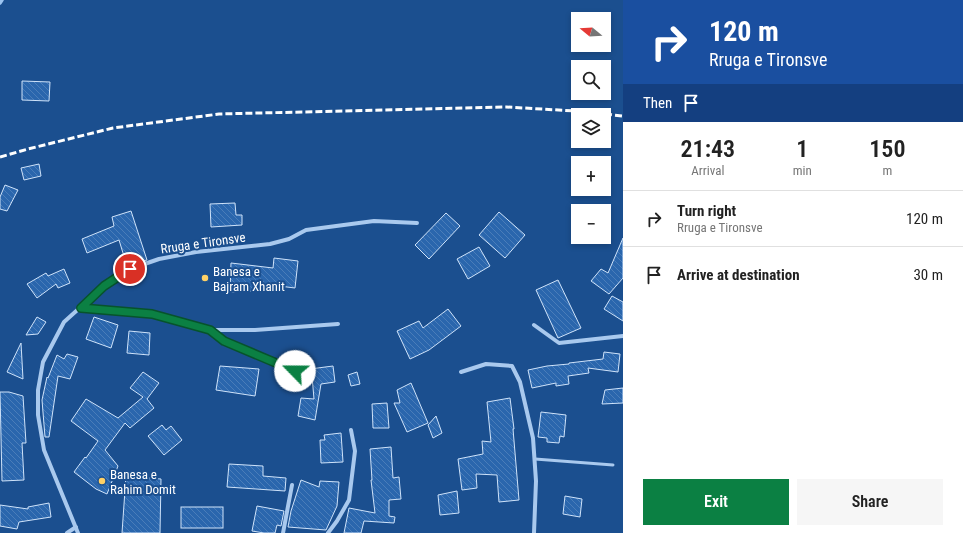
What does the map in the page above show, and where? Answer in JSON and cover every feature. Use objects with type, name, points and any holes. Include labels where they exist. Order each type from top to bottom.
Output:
[{"type":"street","name":"Rruga e Tironsve","points":[[78,533],[44,450],[38,415],[38,390],[43,362],[64,322],[104,286],[130,269],[159,260],[196,252],[270,244],[289,239],[306,230],[374,221],[417,223]]},
{"type":"street","points":[[81,308],[152,314],[210,330],[255,330],[338,324]]},
{"type":"street","points":[[534,325],[559,343],[623,336]]},
{"type":"street","points":[[461,372],[486,364],[512,366],[520,382],[533,438],[535,459],[536,481],[534,533]]},
{"type":"street","points":[[328,533],[338,521],[349,500],[355,451],[351,430]]},
{"type":"street","points":[[283,533],[292,485]]},
{"type":"street","points":[[67,533],[76,527]]},
{"type":"lane","points":[[210,330],[224,341],[309,377]]},
{"type":"lane","points":[[535,459],[613,465]]},
{"type":"building","points":[[22,81],[50,82],[49,101],[22,100]]},
{"type":"building","points":[[39,164],[41,176],[24,180],[21,168]]},
{"type":"building","points":[[5,185],[18,190],[7,211],[0,209],[0,197]]},
{"type":"building","points":[[235,203],[236,215],[242,215],[242,225],[211,227],[210,204]]},
{"type":"building","points":[[131,211],[147,260],[127,266],[119,240],[87,253],[82,239],[114,226],[112,217]]},
{"type":"building","points":[[499,212],[525,235],[505,258],[479,235]]},
{"type":"building","points":[[446,213],[460,226],[429,259],[415,245]]},
{"type":"building","points":[[623,238],[623,278],[609,294],[591,281],[601,269],[608,273]]},
{"type":"building","points":[[479,247],[490,266],[468,279],[457,259]]},
{"type":"building","points":[[274,258],[298,261],[295,288],[263,284],[262,292],[230,292],[231,263],[273,268]]},
{"type":"building","points":[[64,269],[70,283],[58,288],[56,284],[37,298],[27,284],[46,273],[48,276]]},
{"type":"building","points":[[558,280],[581,328],[558,338],[536,290]]},
{"type":"building","points":[[612,296],[623,302],[623,321],[604,309]]},
{"type":"building","points":[[448,309],[461,326],[429,350],[410,359],[397,331],[419,321],[423,328]]},
{"type":"building","points":[[37,317],[46,322],[38,334],[26,335]]},
{"type":"building","points":[[94,317],[118,325],[111,348],[86,339]]},
{"type":"building","points":[[129,331],[150,333],[149,355],[127,353]]},
{"type":"building","points":[[21,343],[23,379],[7,372]]},
{"type":"building","points":[[604,352],[620,354],[618,372],[588,368],[589,373],[568,376],[569,384],[556,386],[556,383],[532,388],[528,370],[547,366],[603,359]]},
{"type":"building","points":[[67,354],[78,357],[70,379],[58,376],[49,437],[45,437],[42,400],[47,377],[48,378],[57,355],[64,359]]},
{"type":"building","points":[[220,366],[259,369],[255,396],[216,390]]},
{"type":"building","points":[[333,366],[335,382],[321,384],[315,420],[298,416],[301,398],[314,399],[310,369]]},
{"type":"building","points":[[143,372],[159,383],[147,399],[154,408],[130,428],[125,423],[105,450],[118,466],[107,494],[96,489],[74,472],[98,441],[71,421],[86,399],[118,418],[143,397],[130,388]]},
{"type":"building","points":[[357,372],[360,384],[351,386],[348,375]]},
{"type":"building","points":[[411,383],[428,423],[407,432],[394,403],[400,403],[397,390]]},
{"type":"building","points":[[623,388],[623,403],[602,404],[605,390]]},
{"type":"building","points":[[0,392],[9,392],[23,396],[26,443],[22,443],[24,480],[2,481]]},
{"type":"building","points":[[510,398],[514,429],[519,500],[499,502],[497,475],[476,474],[477,488],[462,490],[458,459],[483,454],[482,441],[491,442],[487,402]]},
{"type":"building","points":[[387,403],[389,428],[373,428],[372,404]]},
{"type":"building","points":[[541,412],[566,415],[564,437],[560,436],[559,443],[547,442],[547,438],[538,437]]},
{"type":"building","points":[[436,416],[442,433],[433,438],[428,425]]},
{"type":"building","points":[[162,425],[166,430],[171,426],[182,440],[164,455],[148,436]]},
{"type":"building","points":[[341,433],[343,462],[321,463],[320,440],[325,440],[324,435]]},
{"type":"building","points":[[391,447],[393,478],[399,477],[401,499],[389,500],[389,516],[395,517],[394,523],[364,521],[361,533],[344,533],[349,508],[375,513],[371,480],[370,449]]},
{"type":"building","points":[[229,464],[263,466],[263,476],[286,478],[285,491],[227,487]]},
{"type":"building","points":[[126,476],[161,479],[160,533],[122,533]]},
{"type":"building","points":[[301,480],[319,487],[320,481],[339,482],[337,506],[326,530],[288,527],[291,511]]},
{"type":"building","points":[[457,491],[459,513],[440,515],[438,495]]},
{"type":"building","points":[[565,496],[582,499],[580,517],[563,514]]},
{"type":"building","points":[[49,503],[51,517],[19,522],[17,529],[0,526],[0,505],[28,509],[28,507]]},
{"type":"building","points":[[257,506],[284,511],[281,526],[277,525],[275,533],[252,531]]},
{"type":"building","points":[[181,507],[223,507],[223,528],[181,528]]},
{"type":"railway","points":[[0,157],[113,128],[219,114],[506,107],[575,111],[623,116]]},
{"type":"place","name":"Banesa e Bajram Xhanit","points":[[205,278]]},
{"type":"place","name":"Banesa e Rahim Domit","points":[[102,481]]},
{"type":"route","points":[[130,269],[104,286],[81,308],[152,314],[210,330],[224,341],[295,371]]}]
